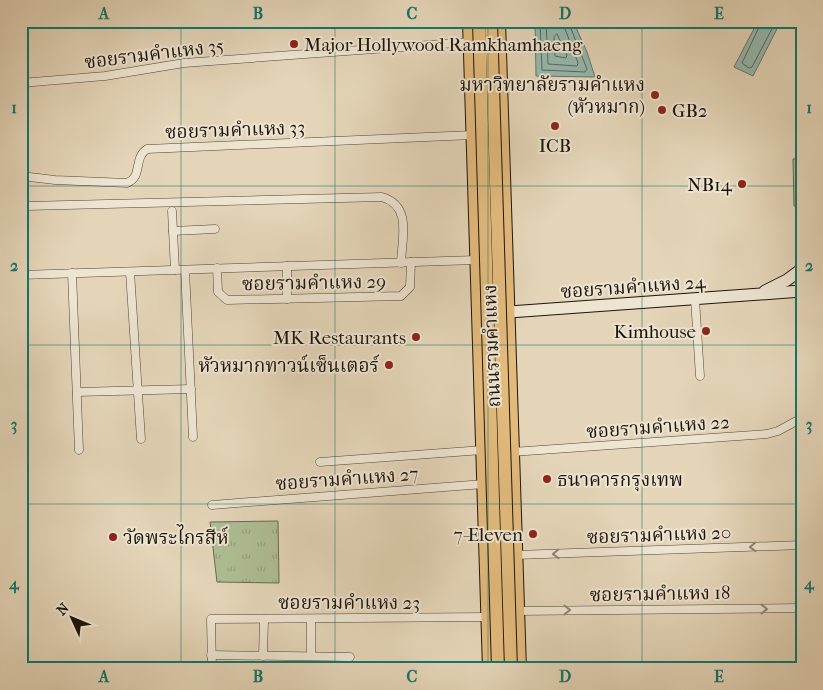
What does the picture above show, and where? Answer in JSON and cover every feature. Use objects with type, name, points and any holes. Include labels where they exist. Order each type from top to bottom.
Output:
[{"type":"main road","name":"ถนนรามคำแหง","points":[[469,21],[489,669]]},
{"type":"main road","name":"ถนนรามคำแหง","points":[[479,21],[498,669]]},
{"type":"main road","name":"ถนนรามคำแหง","points":[[491,21],[511,669]]},
{"type":"main road","name":"ถนนรามคำแหง","points":[[499,21],[520,669]]},
{"type":"main road","name":"ซอยรามคำแหง 24","points":[[759,294],[788,280],[802,268]]},
{"type":"main road","name":"ซอยรามคำแหง 24","points":[[509,312],[802,291]]},
{"type":"main road","points":[[478,323],[509,312]]},
{"type":"main road","points":[[485,528],[515,526]]},
{"type":"street","name":"ซอยรามคำแหง 35","points":[[21,83],[105,76],[184,63],[470,42]]},
{"type":"street","name":"ซอยรามคำแหง 33","points":[[21,176],[54,180],[127,183],[132,181],[137,174],[138,160],[141,153],[146,149],[473,135]]},
{"type":"street","points":[[27,206],[382,197],[398,204],[402,213],[401,262]]},
{"type":"street","points":[[172,211],[175,270]]},
{"type":"street","points":[[174,231],[215,229]]},
{"type":"street","name":"ซอยรามคำแหง 29","points":[[21,275],[476,260]]},
{"type":"street","name":"ซอยรามคำแหง 29","points":[[217,268],[218,292],[227,300],[401,296],[410,287],[411,262]]},
{"type":"street","points":[[286,299],[287,266]]},
{"type":"street","points":[[185,270],[193,437]]},
{"type":"street","points":[[130,272],[141,439]]},
{"type":"street","points":[[72,273],[79,450]]},
{"type":"street","points":[[695,299],[700,376]]},
{"type":"street","points":[[77,392],[137,392],[191,389]]},
{"type":"street","name":"ซอยรามคำแหง 22","points":[[512,452],[767,434],[778,432],[802,418]]},
{"type":"street","name":"ซอยรามคำแหง 27","points":[[320,462],[483,450]]},
{"type":"street","name":"ซอยรามคำแหง 27","points":[[212,505],[484,484]]},
{"type":"street","name":"ซอยรามคำแหง 20","points":[[516,555],[802,546]]},
{"type":"street","name":"ซอยรามคำแหง 18","points":[[518,611],[802,608]]},
{"type":"street","name":"ซอยรามคำแหง 23","points":[[212,655],[211,619],[488,617]]},
{"type":"street","points":[[264,619],[264,656]]},
{"type":"street","points":[[311,619],[311,656]]},
{"type":"street","points":[[212,669],[212,655],[350,657]]},
{"type":"green space","points":[[802,158],[802,206],[794,206],[793,159]]},
{"type":"green space","points":[[278,521],[279,583],[217,582],[210,522]]},
{"type":"water","points":[[535,21],[573,21],[587,52],[595,77],[536,76]]},
{"type":"water","points":[[758,21],[781,21],[753,76],[734,67]]},
{"type":"place","name":"Major Hollywood Ramkhamhaeng","points":[[294,44]]},
{"type":"place","name":"มหาวิทยาลัยรามคำแหง (หัวหมาก)","points":[[655,95]]},
{"type":"place","name":"GB2","points":[[662,110]]},
{"type":"place","name":"ICB","points":[[555,126]]},
{"type":"place","name":"NB14","points":[[742,184]]},
{"type":"place","name":"Kimhouse","points":[[706,331]]},
{"type":"place","name":"MK Restaurants","points":[[416,337]]},
{"type":"place","name":"หัวหมากทาวน์เซ็นเตอร์","points":[[389,365]]},
{"type":"place","name":"ธนาคารกรุงเทพ","points":[[547,479]]},
{"type":"place","name":"7-Eleven","points":[[533,534]]},
{"type":"place","name":"วัดพระไกรสีห์","points":[[113,537]]}]
